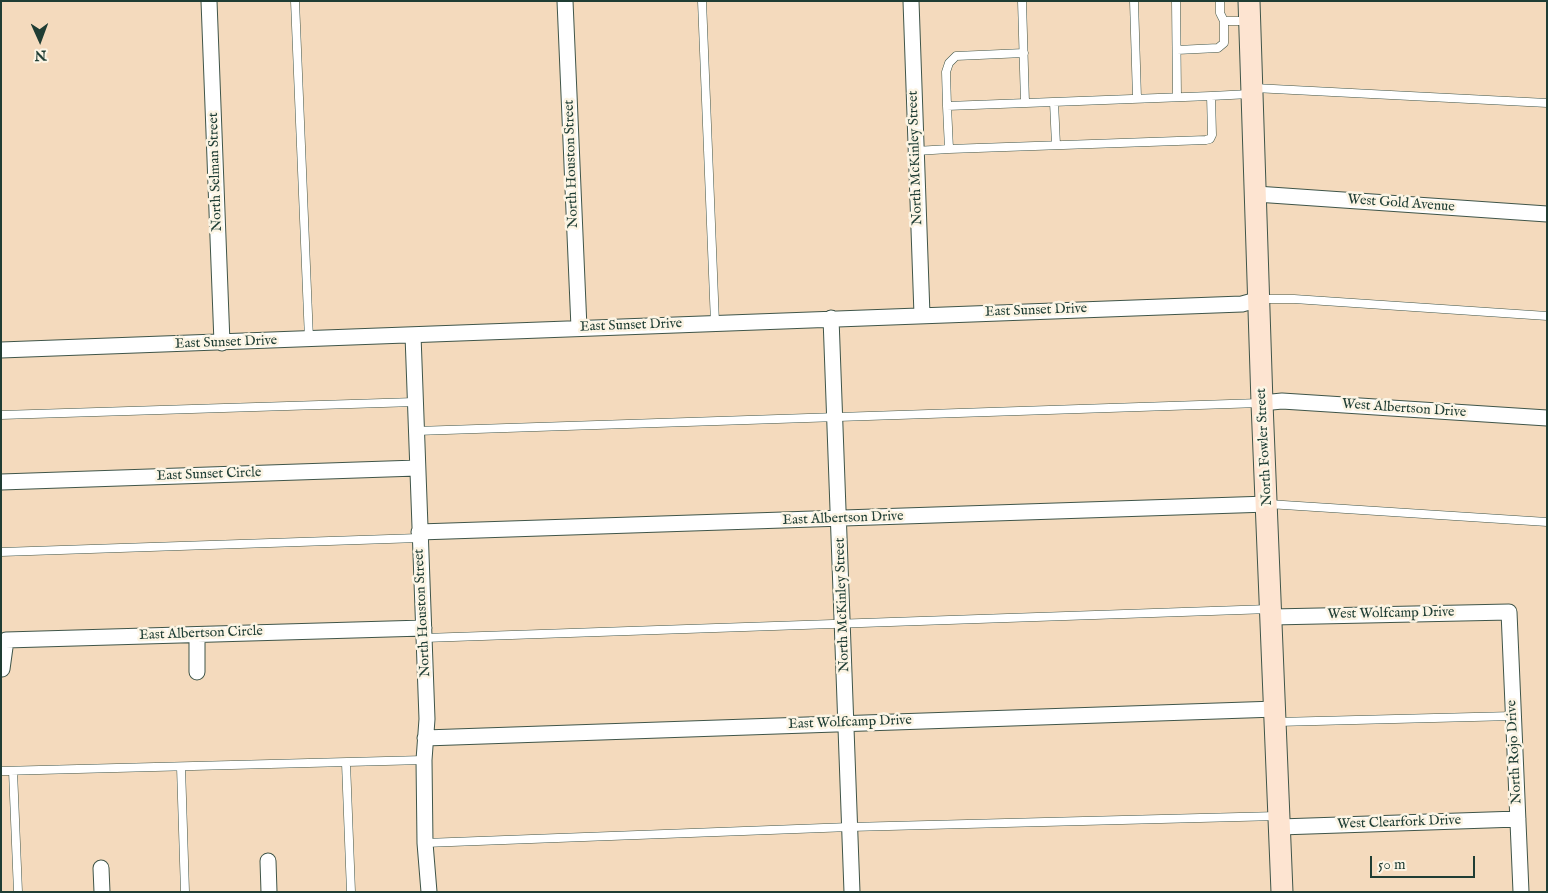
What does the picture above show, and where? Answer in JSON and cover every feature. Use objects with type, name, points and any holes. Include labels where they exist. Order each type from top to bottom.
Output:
[{"type":"street","name":"North Selman Street","points":[[209,1],[222,343]]},
{"type":"street","name":"North Houston Street","points":[[565,1],[579,328]]},
{"type":"street","name":"North McKinley Street","points":[[911,1],[922,315]]},
{"type":"street","name":"North Fowler Street","points":[[1249,11],[1262,403],[1268,504],[1282,892]]},
{"type":"street","name":"West Gold Avenue","points":[[1256,194],[1547,214]]},
{"type":"street","name":"East Sunset Drive","points":[[1,350],[1242,304],[1260,299]]},
{"type":"street","name":"North McKinley Street","points":[[831,318],[840,519],[852,892]]},
{"type":"street","name":"North Houston Street","points":[[413,335],[427,719],[424,760],[425,843],[429,892]]},
{"type":"street","name":"West Albertson Drive","points":[[1262,403],[1282,401],[1547,418]]},
{"type":"street","name":"East Sunset Circle","points":[[1,482],[417,468]]},
{"type":"street","name":"East Albertson Drive","points":[[419,535],[1268,504]]},
{"type":"street","name":"West Wolfcamp Drive","points":[[1272,613],[1509,612]]},
{"type":"street","name":"North Rojo Drive","points":[[1509,612],[1521,892]]},
{"type":"street","name":"East Albertson Circle","points":[[2,669],[4,640],[197,636],[234,632],[424,633]]},
{"type":"street","points":[[197,636],[197,672]]},
{"type":"street","name":"East Wolfcamp Drive","points":[[425,738],[847,724],[1276,716]]},
{"type":"street","name":"West Clearfork Drive","points":[[1280,821],[1518,819]]},
{"type":"street","points":[[268,861],[269,892]]},
{"type":"street","points":[[101,868],[102,892]]},
{"type":"lane","points":[[295,1],[309,339]]},
{"type":"lane","points":[[702,1],[715,323]]},
{"type":"lane","points":[[1022,1],[1025,103]]},
{"type":"lane","points":[[1134,1],[1137,98]]},
{"type":"lane","points":[[1176,1],[1177,97]]},
{"type":"lane","points":[[1177,50],[1222,46],[1224,43],[1224,21],[1220,14],[1220,1]]},
{"type":"lane","points":[[1224,21],[1249,11]]},
{"type":"lane","points":[[949,149],[946,72],[949,63],[956,56],[1024,53]]},
{"type":"lane","points":[[947,106],[1210,96],[1252,91],[1547,103]]},
{"type":"lane","points":[[916,151],[1210,139],[1212,135],[1210,96]]},
{"type":"lane","points":[[1054,102],[1056,145]]},
{"type":"lane","points":[[1260,299],[1294,299],[1547,316]]},
{"type":"lane","points":[[1,415],[415,402]]},
{"type":"lane","points":[[416,431],[1262,403]]},
{"type":"lane","points":[[1268,504],[1547,522]]},
{"type":"lane","points":[[1,552],[419,535]]},
{"type":"lane","points":[[424,633],[1272,613]]},
{"type":"lane","points":[[1276,716],[1512,716]]},
{"type":"lane","points":[[1,771],[424,760]]},
{"type":"lane","points":[[346,763],[351,892]]},
{"type":"lane","points":[[181,766],[186,892]]},
{"type":"lane","points":[[13,771],[18,892]]},
{"type":"lane","points":[[425,843],[850,827],[1280,821]]}]
